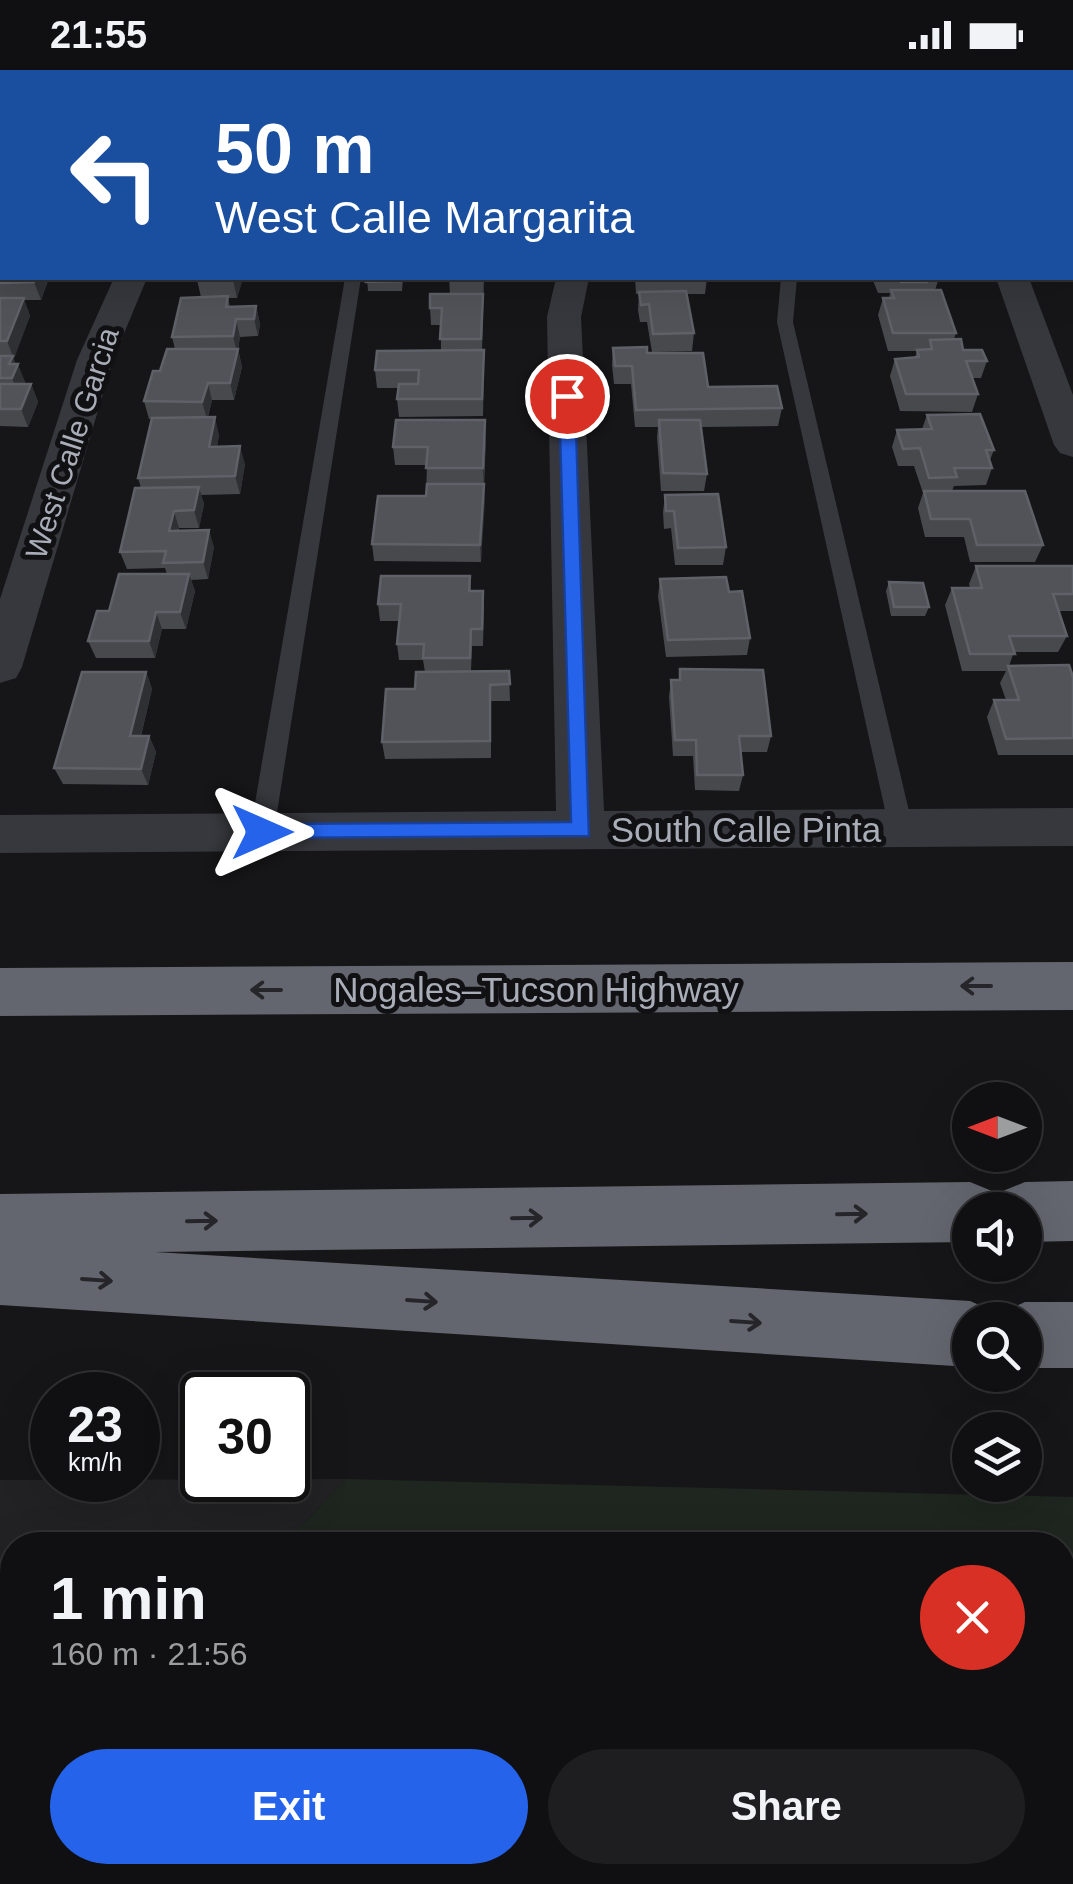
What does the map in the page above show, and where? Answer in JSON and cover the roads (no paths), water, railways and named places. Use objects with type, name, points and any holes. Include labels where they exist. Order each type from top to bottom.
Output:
[{"type":"highway","name":"Nogales–Tucson Highway","points":[[0,992],[1073,986]]},
{"type":"highway","points":[[1042,1212],[1073,1211]]},
{"type":"highway","points":[[0,1224],[952,1212]]},
{"type":"highway","points":[[0,1274],[952,1333]]},
{"type":"highway","points":[[1042,1335],[1073,1335]]},
{"type":"street","name":"West Calle Garcia","points":[[0,667],[95,360],[129,280]]},
{"type":"street","points":[[572,280],[564,318],[581,830]]},
{"type":"street","points":[[1013,280],[1073,445]]},
{"type":"street","name":"South Calle Pinta","points":[[0,834],[1073,827]]},
{"type":"lane","points":[[262,832],[353,280]]},
{"type":"lane","points":[[789,280],[785,322],[901,828]]}]
